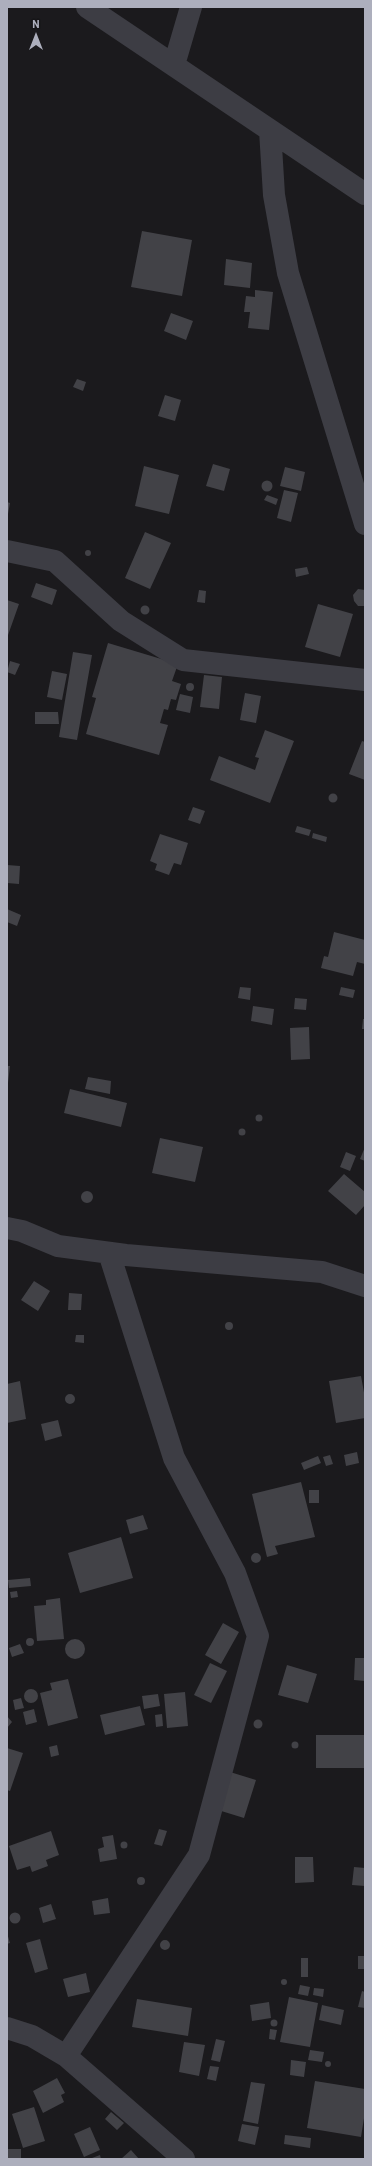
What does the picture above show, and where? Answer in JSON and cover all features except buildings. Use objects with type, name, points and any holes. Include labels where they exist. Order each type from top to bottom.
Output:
[{"type":"street","points":[[87,7],[365,194]]},
{"type":"street","points":[[174,65],[191,7]]},
{"type":"street","points":[[270,130],[274,195],[288,273],[365,524]]},
{"type":"street","points":[[7,551],[55,561],[120,621],[183,660],[365,680]]},
{"type":"street","points":[[7,1228],[22,1231],[58,1246],[109,1253],[322,1272],[365,1286]]},
{"type":"street","points":[[66,2056],[199,1855],[258,1636],[235,1573],[174,1458],[109,1253]]},
{"type":"street","points":[[7,2028],[32,2036],[66,2056],[184,2159]]}]
